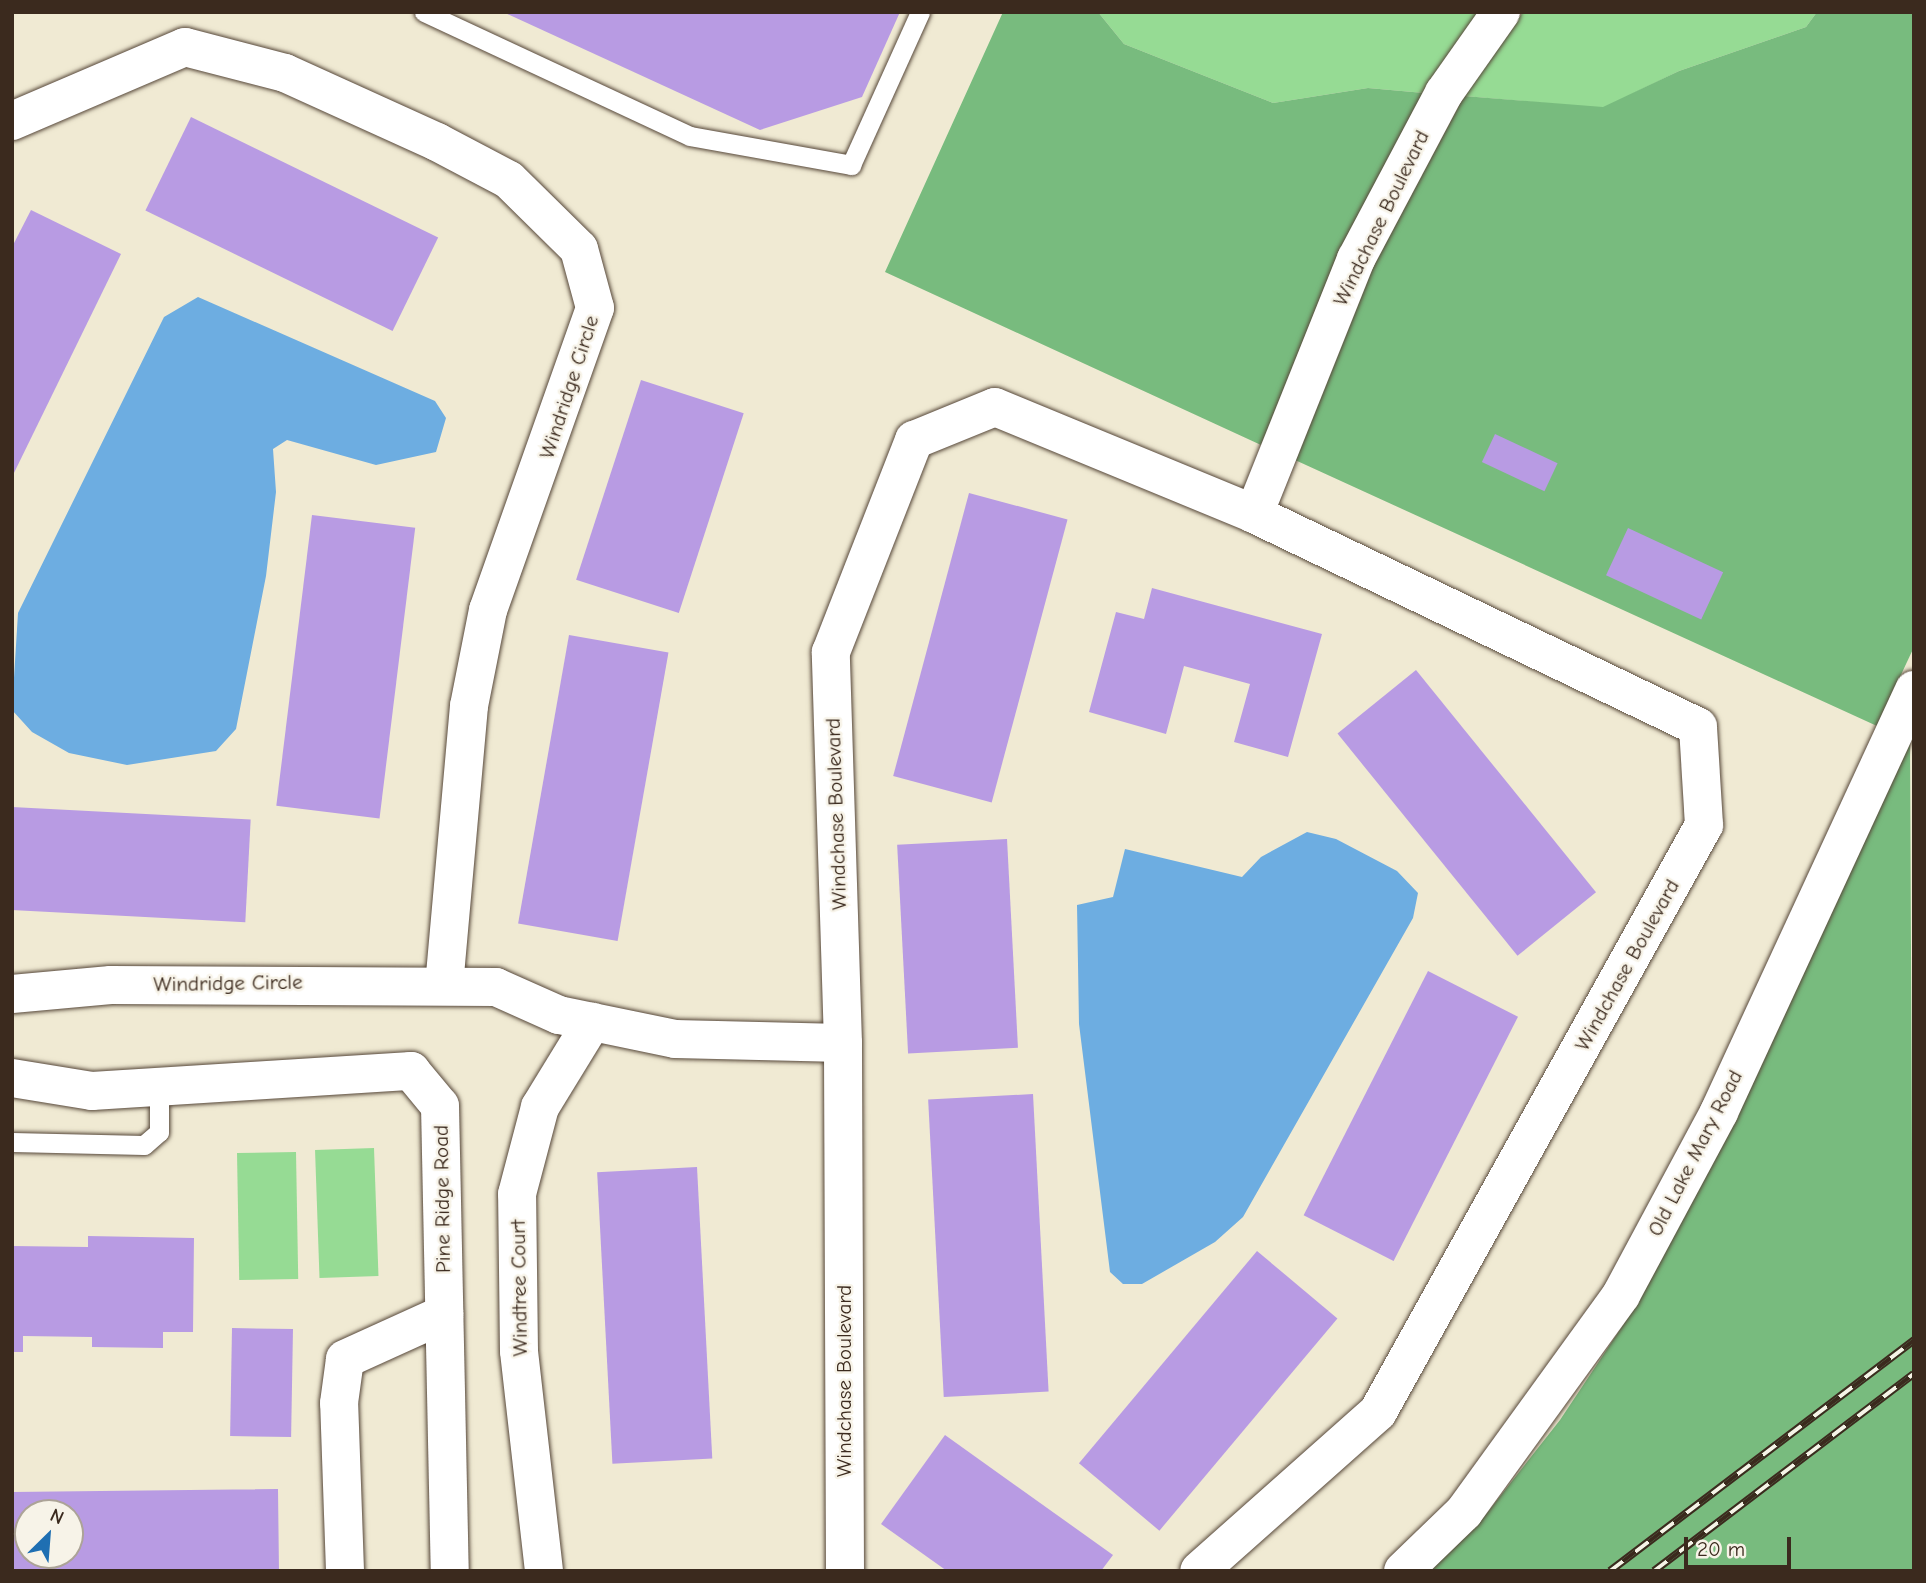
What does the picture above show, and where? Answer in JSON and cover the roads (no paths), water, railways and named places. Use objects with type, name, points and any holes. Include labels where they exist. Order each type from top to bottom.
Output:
[{"type":"street","name":"Windchase Boulevard","points":[[1254,514],[1356,259],[1444,93],[1501,12]]},
{"type":"street","name":"Windridge Circle","points":[[12,121],[185,47],[285,73],[438,142],[509,180],[579,249],[595,308],[488,610],[469,706],[444,985]]},
{"type":"street","name":"Windchase Boulevard","points":[[845,1571],[843,1042],[831,652],[914,440],[995,407],[1254,514],[1698,727],[1704,825],[1378,1412],[1199,1571]]},
{"type":"street","name":"Old Lake Mary Road","points":[[1403,1571],[1465,1513],[1621,1295],[1719,1112],[1914,690]]},
{"type":"street","name":"Windridge Circle","points":[[12,994],[111,985],[496,987],[592,1023],[675,1039],[843,1042]]},
{"type":"street","name":"Windtree Court","points":[[544,1571],[520,1351],[517,1194],[540,1107],[592,1023]]},
{"type":"street","name":"Pine Ridge Road","points":[[12,1078],[92,1091],[411,1071],[440,1106],[450,1571]]},
{"type":"street","points":[[345,1571],[339,1404],[345,1359],[444,1314]]},
{"type":"lane","points":[[424,12],[690,136],[851,165],[920,12]]},
{"type":"lane","points":[[12,1142],[144,1145],[159,1132],[159,1087]]},
{"type":"water","points":[[198,297],[435,401],[446,418],[436,452],[376,465],[287,440],[273,449],[276,492],[266,576],[236,729],[216,751],[127,765],[69,753],[32,732],[12,710],[18,613],[164,317]]},
{"type":"water","points":[[1307,832],[1336,839],[1397,871],[1418,893],[1413,918],[1243,1217],[1215,1242],[1142,1284],[1123,1284],[1110,1272],[1079,1024],[1077,905],[1113,897],[1125,849],[1242,877],[1261,857]]},
{"type":"railway","points":[[1610,1571],[1914,1340]]},
{"type":"railway","points":[[1654,1571],[1914,1374]]}]
